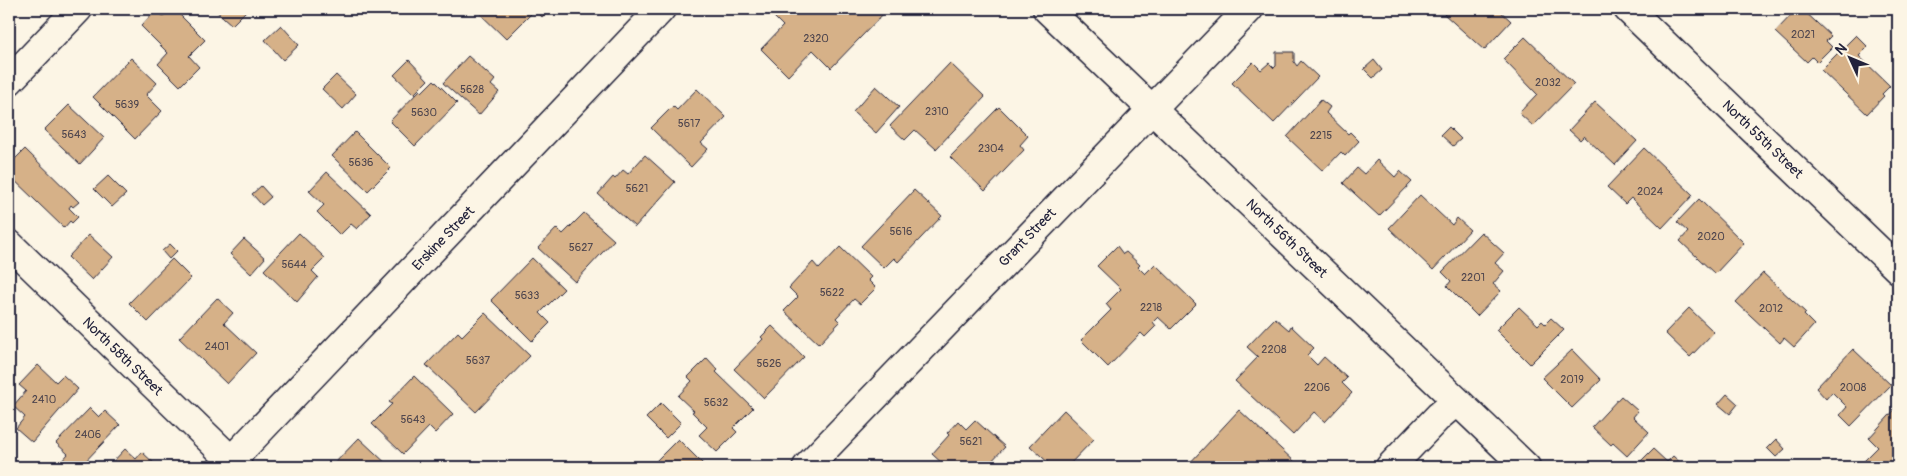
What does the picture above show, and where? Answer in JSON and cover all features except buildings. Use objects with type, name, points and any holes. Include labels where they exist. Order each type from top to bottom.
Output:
[{"type":"street","points":[[9,82],[78,9]]},
{"type":"street","name":"Erskine Street","points":[[231,465],[661,9]]},
{"type":"street","name":"North 56th Street","points":[[1047,9],[1526,467]]},
{"type":"street","name":"Grant Street","points":[[807,467],[1151,108],[1183,78],[1249,9]]},
{"type":"street","name":"North 55th Street","points":[[1628,9],[1898,269]]},
{"type":"street","name":"North 58th Street","points":[[9,244],[231,465]]},
{"type":"street","points":[[1390,467],[1439,416],[1457,401]]}]
